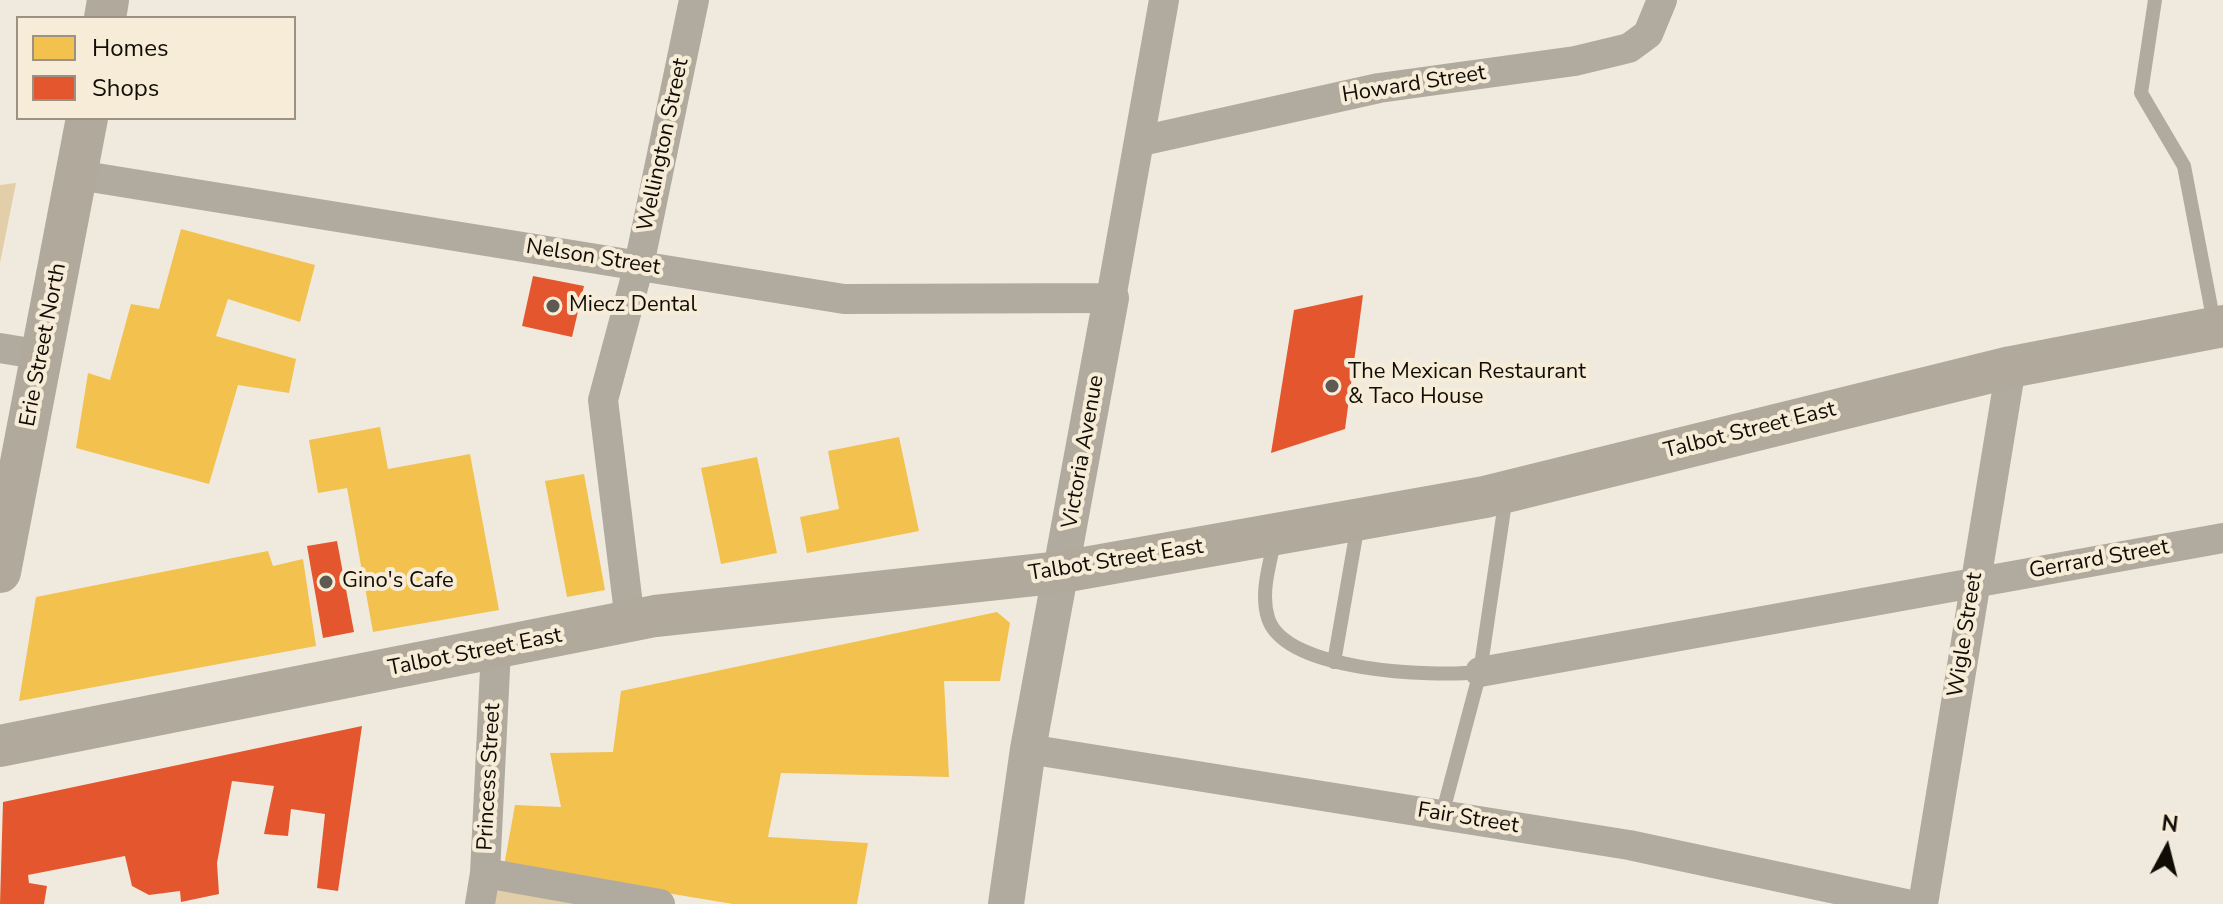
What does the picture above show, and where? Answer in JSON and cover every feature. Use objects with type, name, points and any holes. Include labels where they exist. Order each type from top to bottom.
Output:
[{"type":"main road","name":"Erie Street North","points":[[0,572],[87,120]]},
{"type":"main road","name":"Talbot Street East","points":[[0,746],[630,621],[1062,572],[1359,520],[1506,492],[2011,367],[2219,327]]},
{"type":"street","name":"Wellington Street","points":[[630,621],[603,400],[639,265],[694,0]]},
{"type":"street","name":"Victoria Avenue","points":[[1006,904],[1028,749],[1141,141],[1164,0]]},
{"type":"street","name":"Howard Street","points":[[1141,141],[1379,88],[1575,61],[1629,48],[1648,34],[1662,0]]},
{"type":"street","name":"Nelson Street","points":[[78,175],[844,299],[1111,298]]},
{"type":"street","points":[[0,348],[42,355]]},
{"type":"street","name":"Wigle Street","points":[[1923,904],[2011,367]]},
{"type":"street","name":"Gerrard Street","points":[[1480,672],[2223,538]]},
{"type":"street","name":"Princess Street","points":[[480,904],[485,873],[496,649]]},
{"type":"street","name":"Fair Street","points":[[1028,749],[1629,845],[1906,904]]},
{"type":"street","points":[[485,873],[660,904]]},
{"type":"lane","points":[[2155,0],[2141,93],[2184,166],[2219,327]]},
{"type":"lane","points":[[1442,815],[1480,672],[1506,492]]},
{"type":"lane","points":[[1334,662],[1359,520]]},
{"type":"lane","points":[[1276,534],[1265,587],[1268,619],[1288,645],[1334,662],[1445,676],[1480,672]]},
{"type":"shaded area","points":[[16,183],[0,263],[0,185]]},
{"type":"shaded area","points":[[485,873],[646,904],[480,904]]},
{"type":"building: Homes","points":[[181,229],[315,265],[300,322],[228,299],[216,336],[296,359],[289,393],[238,385],[209,484],[76,448],[88,373],[110,380],[131,304],[159,309]]},
{"type":"building: Homes","points":[[380,427],[388,469],[470,454],[499,610],[373,632],[347,488],[318,493],[309,440]]},
{"type":"building: Homes","points":[[899,437],[919,531],[807,553],[800,517],[839,509],[828,451]]},
{"type":"building: Homes","points":[[757,457],[777,553],[721,564],[701,468]]},
{"type":"building: Homes","points":[[584,474],[605,590],[567,597],[545,481]]},
{"type":"building: Homes","points":[[268,551],[273,566],[303,559],[316,646],[19,701],[36,597]]},
{"type":"building: Homes","points":[[997,612],[1010,623],[1000,681],[944,681],[949,777],[781,773],[768,837],[868,843],[857,904],[733,904],[504,866],[515,805],[561,807],[550,753],[613,752],[621,691]]},
{"type":"building: Shops","name":"Miecz Dental","points":[[533,276],[584,286],[572,337],[522,326]]},
{"type":"building: Shops","points":[[1363,295],[1345,429],[1271,453],[1294,310]]},
{"type":"building: Shops","points":[[337,541],[354,632],[323,638],[307,546]]},
{"type":"building: Shops","points":[[362,726],[338,891],[317,888],[325,814],[291,809],[288,836],[264,834],[274,786],[232,781],[217,863],[219,894],[181,902],[180,891],[149,895],[132,886],[125,856],[28,875],[29,883],[47,886],[44,904],[0,904],[3,802]]},
{"type":"place","name":"Miecz Dental","points":[[553,306]]},
{"type":"place","name":"The Mexican Restaurant & Taco House","points":[[1332,386]]},
{"type":"place","name":"Gino's Cafe","points":[[326,582]]}]
